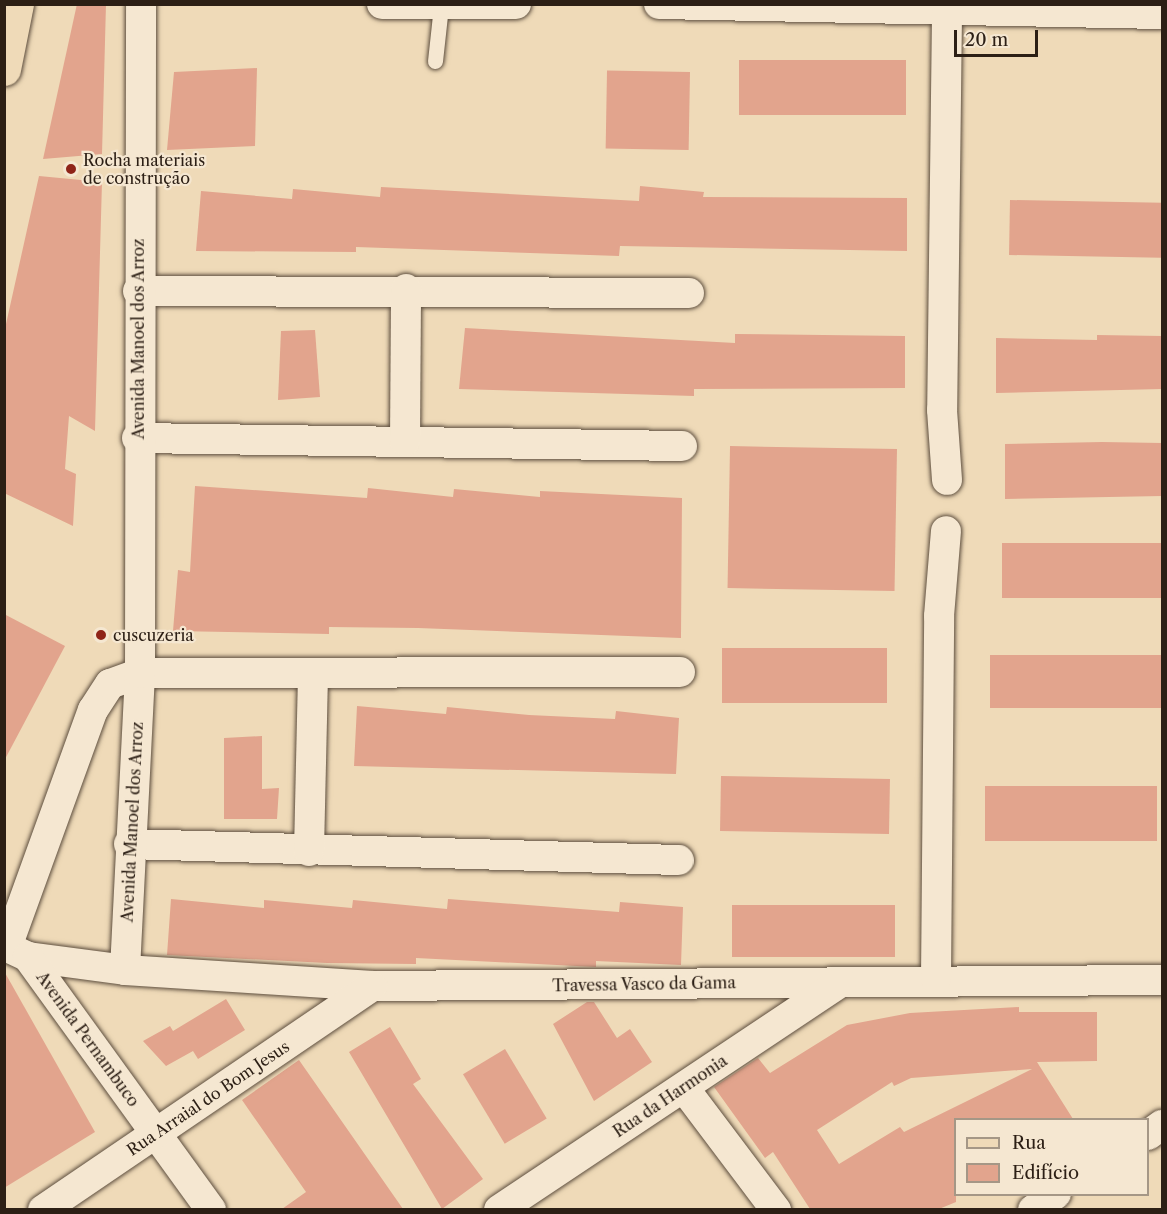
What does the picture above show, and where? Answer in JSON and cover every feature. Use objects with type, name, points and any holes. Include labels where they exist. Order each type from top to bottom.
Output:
[{"type":"main road","points":[[4,69],[17,4]]},
{"type":"street","name":"Avenida Manoel dos Arroz","points":[[125,970],[129,844],[140,673],[137,438],[141,4]]},
{"type":"street","points":[[382,4],[441,6],[516,4]]},
{"type":"street","points":[[658,4],[947,14],[1162,14]]},
{"type":"street","points":[[947,14],[942,410],[948,480]]},
{"type":"street","points":[[138,291],[406,289],[689,293]]},
{"type":"street","points":[[405,441],[406,289]]},
{"type":"street","points":[[137,438],[682,446]]},
{"type":"street","points":[[936,979],[939,616],[946,531]]},
{"type":"street","points":[[13,950],[93,710],[110,684],[140,673],[313,676],[680,672]]},
{"type":"street","points":[[309,852],[313,676]]},
{"type":"street","points":[[129,844],[309,852],[679,860]]},
{"type":"street","name":"Travessa Vasco da Gama","points":[[13,950],[125,970],[372,986],[841,982],[936,979],[1162,980]]},
{"type":"street","name":"Avenida Pernambuco","points":[[13,950],[156,1134],[211,1209]]},
{"type":"street","name":"Rua da Harmonia","points":[[499,1209],[841,982]]},
{"type":"street","name":"Rua Arraial do Bom Jesus","points":[[43,1209],[372,986]]},
{"type":"street","points":[[684,1088],[776,1209]]},
{"type":"street","points":[[1149,1134],[1162,1125]]},
{"type":"street","points":[[1033,1209],[1053,1196]]},
{"type":"lane","points":[[435,61],[441,6]]},
{"type":"building","points":[[77,4],[106,4],[102,154],[43,159]]},
{"type":"building","points":[[739,60],[906,60],[906,115],[739,115]]},
{"type":"building","points":[[257,68],[255,146],[167,150],[174,72]]},
{"type":"building","points":[[607,71],[690,72],[689,150],[606,149]]},
{"type":"building","name":"Rocha materiais de construção","points":[[39,176],[102,182],[95,431],[69,416],[65,469],[76,474],[73,526],[4,493],[4,333]]},
{"type":"building","points":[[640,186],[704,192],[703,197],[907,198],[907,251],[620,246],[619,256],[356,247],[356,252],[196,251],[201,191],[292,199],[293,189],[380,197],[381,187],[639,201]]},
{"type":"building","points":[[1010,200],[1162,203],[1161,258],[1009,255]]},
{"type":"building","points":[[465,328],[735,343],[735,334],[905,336],[905,388],[694,389],[694,396],[459,389]]},
{"type":"building","points":[[315,330],[320,397],[278,400],[281,331]]},
{"type":"building","points":[[1097,335],[1162,336],[1162,389],[996,393],[996,338],[1097,340]]},
{"type":"building","points":[[1162,443],[1162,496],[1005,499],[1005,444]]},
{"type":"building","points":[[730,446],[897,449],[895,591],[728,588]]},
{"type":"building","points":[[195,486],[367,498],[368,488],[453,497],[454,489],[540,497],[540,491],[682,498],[681,638],[418,628],[329,627],[329,634],[173,631],[178,570],[190,572]]},
{"type":"building","points":[[1002,543],[1162,543],[1162,598],[1002,598]]},
{"type":"building","points":[[4,614],[65,646],[4,761]]},
{"type":"building","points":[[722,648],[887,648],[887,703],[722,703]]},
{"type":"building","points":[[990,655],[1162,655],[1162,708],[990,708]]},
{"type":"building","points":[[357,706],[446,714],[447,707],[529,715],[615,719],[616,711],[679,718],[676,774],[354,766]]},
{"type":"building","points":[[262,736],[262,789],[279,788],[277,819],[224,819],[224,738]]},
{"type":"building","points":[[721,776],[890,779],[889,834],[720,831]]},
{"type":"building","points":[[985,786],[1157,786],[1157,841],[985,841]]},
{"type":"building","points":[[171,899],[264,908],[264,900],[352,908],[353,900],[447,909],[448,899],[619,912],[620,902],[683,907],[681,965],[596,961],[596,967],[416,958],[416,964],[327,963],[167,955]]},
{"type":"building","points":[[732,905],[895,905],[895,957],[732,957]]},
{"type":"building","points":[[4,971],[95,1132],[4,1188]]},
{"type":"building","points":[[226,999],[245,1030],[198,1059],[193,1051],[166,1066],[143,1041],[170,1026],[173,1031]]},
{"type":"building","points":[[587,1002],[594,1002],[617,1038],[630,1029],[652,1062],[594,1101],[553,1024]]},
{"type":"building","points":[[1019,1007],[1019,1012],[1097,1012],[1097,1061],[1037,1062],[1072,1118],[954,1118],[954,1196],[956,1196],[956,1202],[939,1209],[810,1209],[773,1152],[765,1158],[714,1087],[758,1058],[770,1073],[847,1025],[910,1013]],"holes":[[[1032,1069],[904,1132],[900,1127],[839,1164],[817,1130],[892,1082],[894,1086],[911,1078]]]},
{"type":"building","points":[[390,1027],[421,1079],[413,1084],[483,1179],[442,1209],[349,1052]]},
{"type":"building","points":[[505,1049],[547,1118],[505,1144],[463,1074]]},
{"type":"building","points":[[299,1060],[403,1209],[282,1209],[306,1192],[242,1100]]},
{"type":"place","name":"Rocha materiais de construção","points":[[71,169]]},
{"type":"place","name":"cuscuzeria","points":[[101,635]]}]
